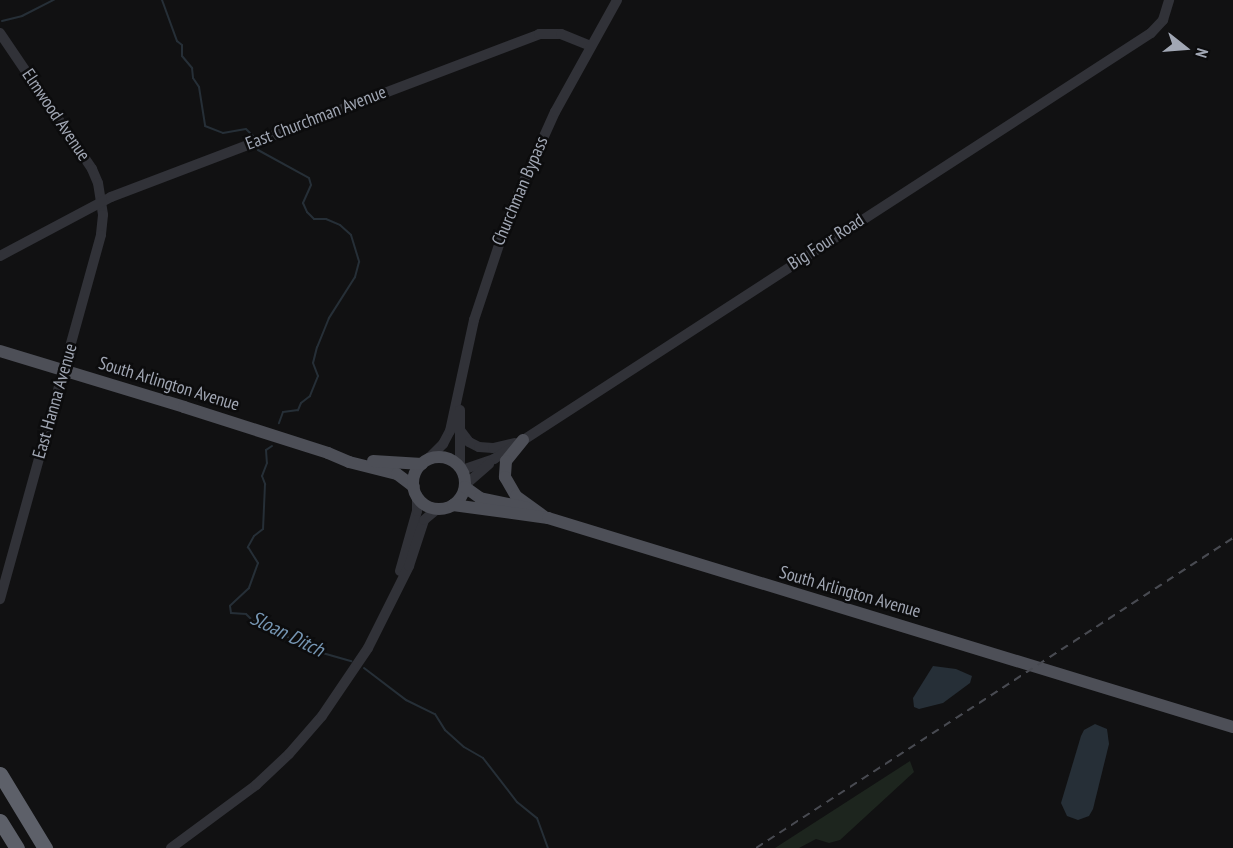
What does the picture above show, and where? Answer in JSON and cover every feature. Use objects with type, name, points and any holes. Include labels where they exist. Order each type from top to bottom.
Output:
[{"type":"highway","points":[[0,774],[45,848]]},
{"type":"highway","points":[[0,821],[17,848]]},
{"type":"main road","name":"South Arlington Avenue","points":[[0,351],[328,453],[349,462],[397,474],[415,491]]},
{"type":"main road","points":[[523,440],[506,461],[505,477],[516,496],[548,518]]},
{"type":"main road","name":"South Arlington Avenue","points":[[328,453],[396,464],[424,462]]},
{"type":"main road","points":[[465,486],[453,505],[437,509],[425,504],[415,491],[415,475],[424,462],[441,457],[461,469],[465,486],[480,498],[534,510]]},
{"type":"main road","name":"South Arlington Avenue","points":[[453,505],[548,518],[1233,727]]},
{"type":"street","points":[[590,46],[617,0]]},
{"type":"street","name":"Big Four Road","points":[[465,486],[494,459],[1159,26],[1169,0]]},
{"type":"street","name":"Elmwood Avenue","points":[[0,33],[89,164],[98,183],[103,202]]},
{"type":"street","name":"East Churchman Avenue","points":[[0,256],[103,202],[268,136],[539,34],[561,33],[590,46]]},
{"type":"street","name":"Churchman Bypass","points":[[424,462],[443,444],[450,431],[468,344],[488,272],[510,212],[538,144],[590,46]]},
{"type":"street","name":"East Hanna Avenue","points":[[0,599],[101,235],[103,202]]},
{"type":"street","name":"Churchman Bypass","points":[[461,469],[460,429],[468,344]]},
{"type":"street","points":[[460,429],[468,442],[479,447],[493,448],[523,440]]},
{"type":"street","name":"Big Four Road","points":[[461,469],[494,459]]},
{"type":"street","points":[[394,594],[417,511],[415,491]]},
{"type":"street","points":[[171,848],[256,786],[310,731],[354,671],[409,566],[424,520],[437,509]]},
{"type":"shaded area","points":[[933,666],[956,669],[972,676],[970,683],[943,703],[919,709],[914,707],[913,698]]},
{"type":"shaded area","points":[[1095,724],[1107,729],[1109,744],[1093,809],[1089,816],[1078,820],[1067,816],[1061,803],[1081,736],[1084,730]]},
{"type":"shaded area","points":[[910,761],[914,772],[840,840],[829,843],[816,839],[799,848],[775,848]]},
{"type":"waterway","points":[[2,21],[22,16],[54,0]]},
{"type":"waterway","name":"Sloan Ditch","points":[[162,0],[177,41],[182,45],[182,56],[192,68],[193,78],[199,87],[205,126],[223,133],[246,129],[253,136]]},
{"type":"waterway","name":"Sloan Ditch","points":[[256,146],[258,150],[309,178],[311,185],[303,203],[307,212],[314,219],[326,219],[340,225],[351,235],[359,262],[355,277],[329,318],[317,347],[313,363],[318,376],[310,396],[301,403],[298,410],[283,412],[279,423]]},
{"type":"waterway","name":"Sloan Ditch","points":[[272,446],[266,450],[267,463],[262,476],[265,484],[263,529],[254,536],[248,547],[258,563],[249,588],[230,606],[231,613],[246,614],[253,621],[261,621],[312,650],[351,661]]},
{"type":"waterway","name":"Sloan Ditch","points":[[364,668],[406,700],[435,714],[445,730],[464,747],[483,758],[517,802],[537,818],[548,848]]},
{"type":"railway","points":[[756,848],[1233,538]]}]
